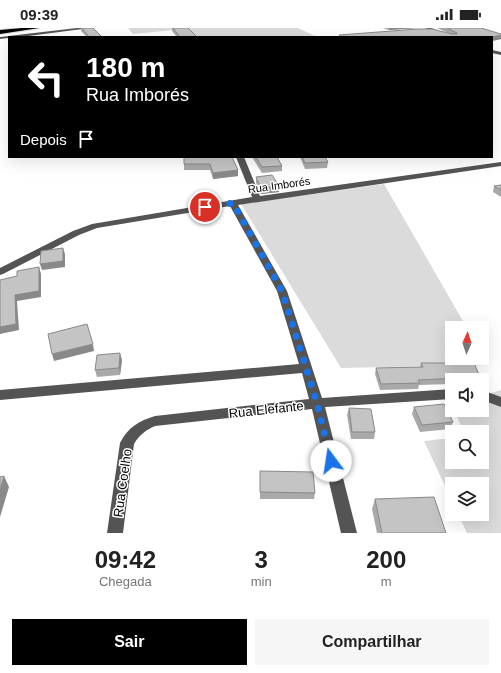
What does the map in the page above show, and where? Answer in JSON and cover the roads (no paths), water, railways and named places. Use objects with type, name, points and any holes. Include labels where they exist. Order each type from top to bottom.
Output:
[{"type":"highway","points":[[0,37],[36,28]]},
{"type":"street","points":[[8,36],[66,29],[88,28]]},
{"type":"street","points":[[428,29],[450,36]]},
{"type":"street","points":[[240,158],[257,199]]},
{"type":"street","name":"Rua Imborés","points":[[0,272],[76,233],[95,226],[257,199],[501,164]]},
{"type":"street","points":[[233,203],[282,291],[317,403],[349,533]]},
{"type":"street","points":[[0,395],[306,368]]},
{"type":"street","name":"Rua Elefante","points":[[132,434],[144,424],[155,421],[317,403],[445,394]]},
{"type":"street","points":[[489,397],[500,401]]},
{"type":"street","name":"Rua Coelho","points":[[115,533],[127,443],[132,434]]}]
